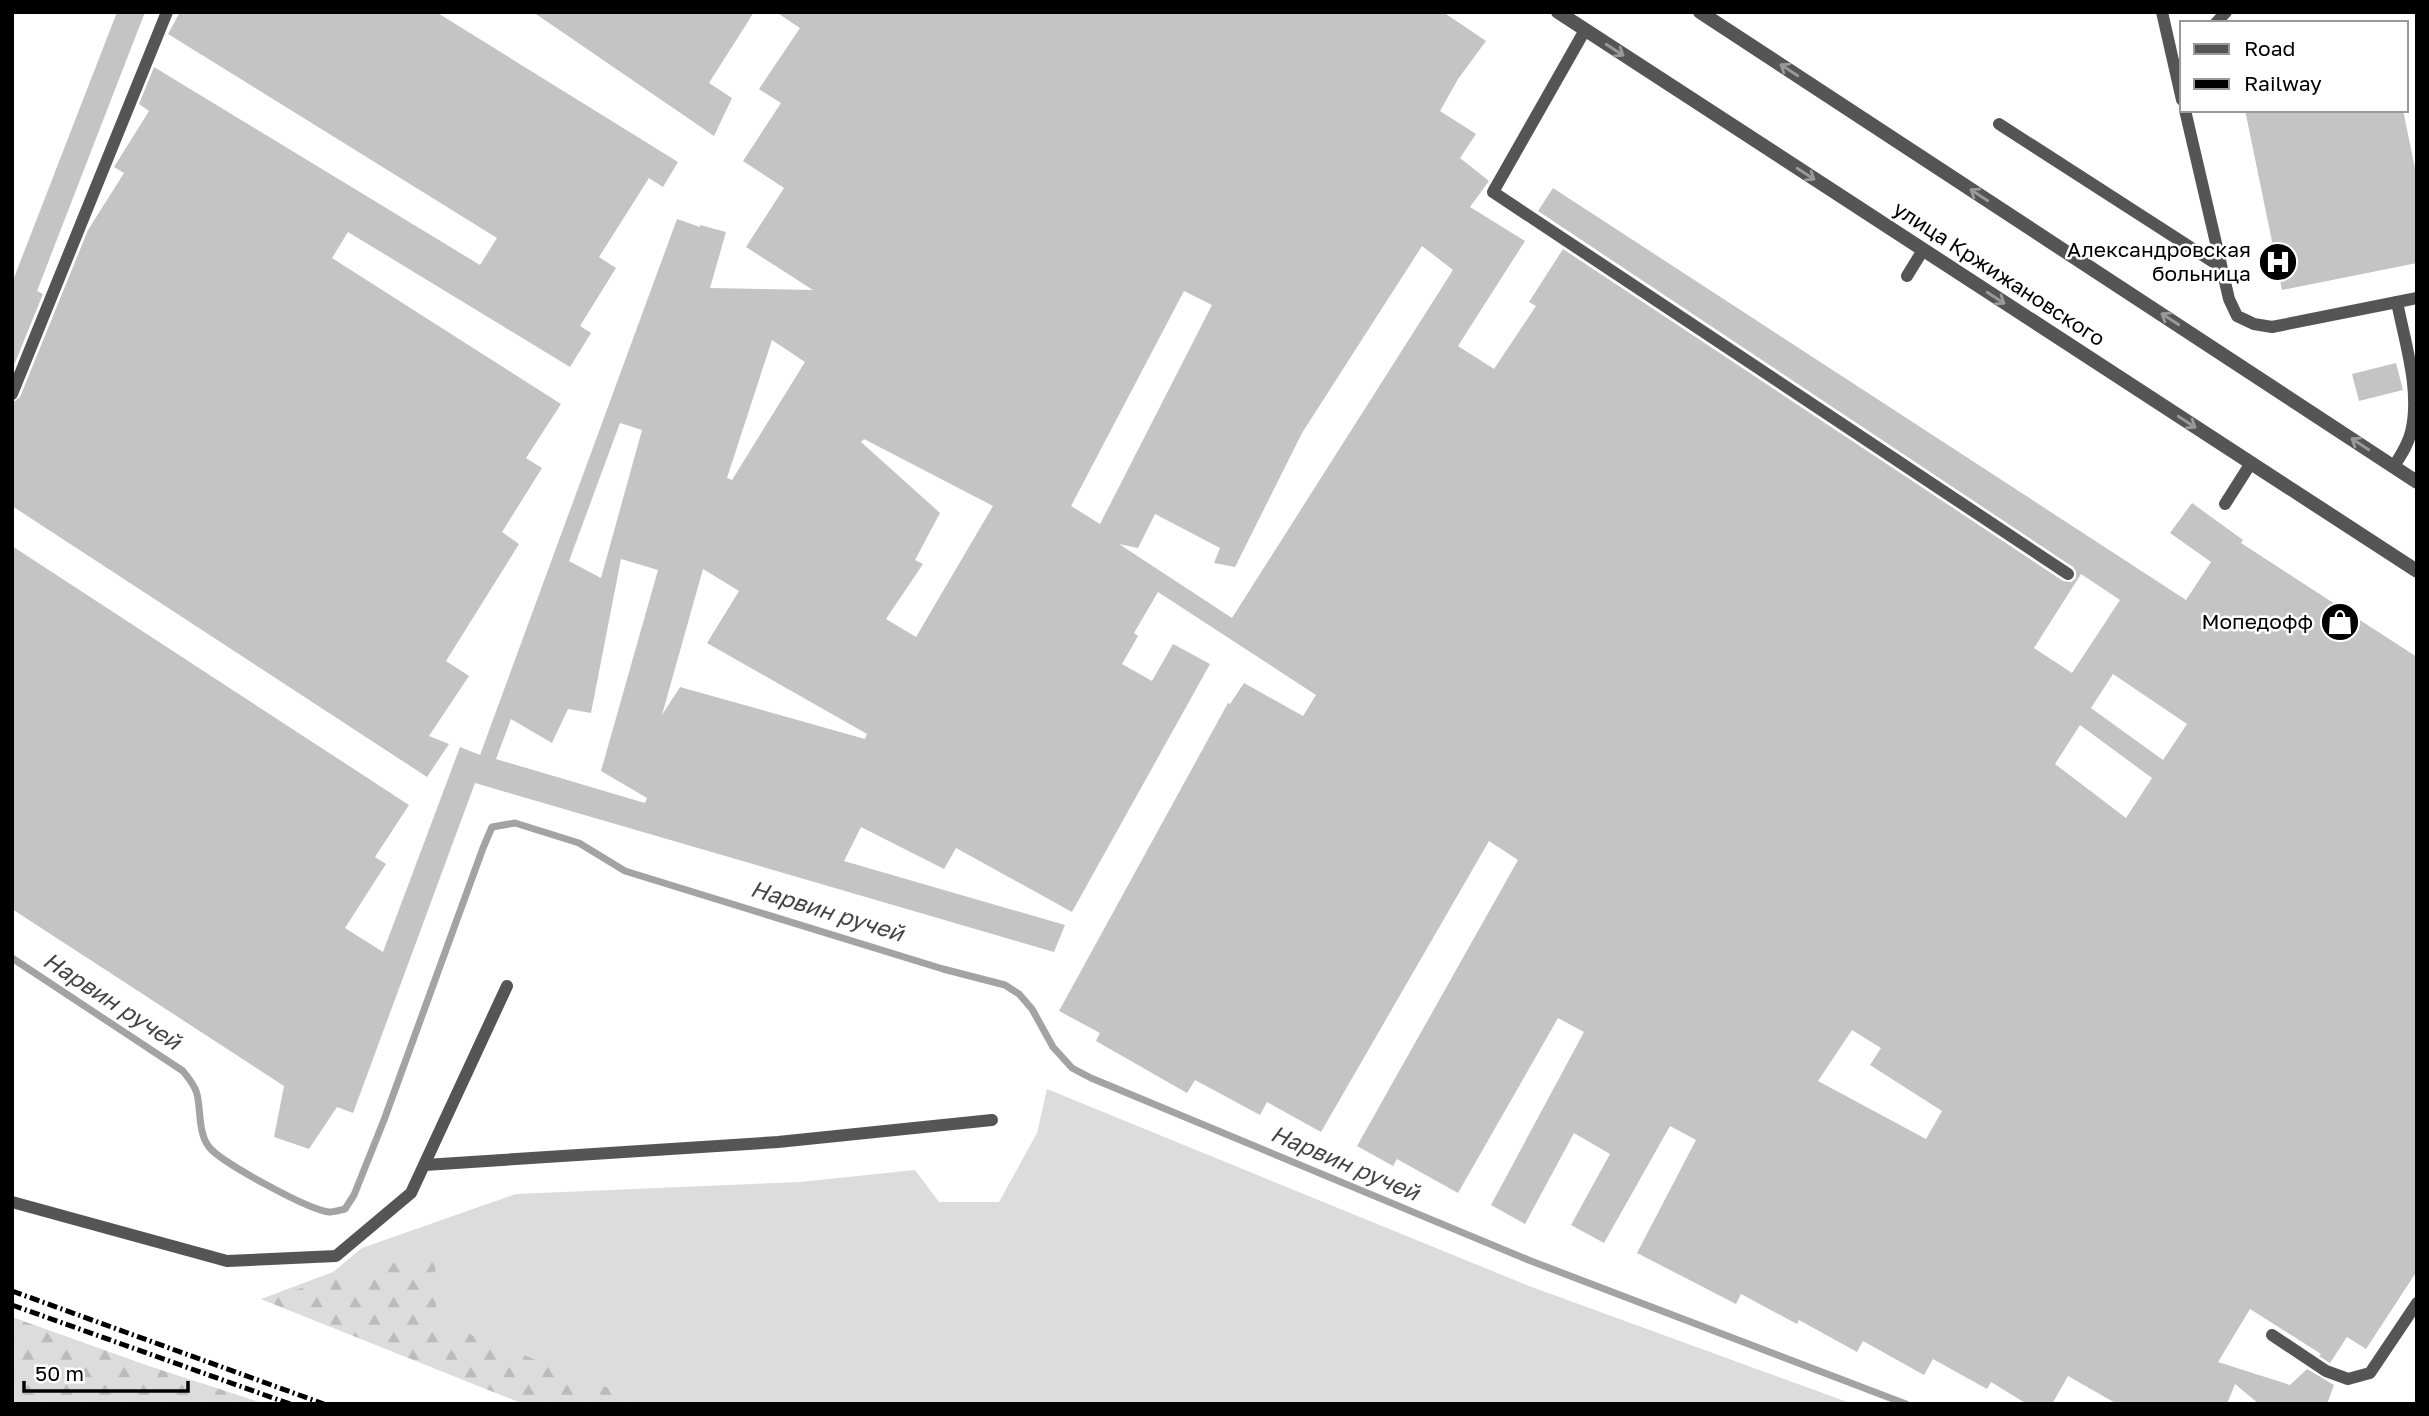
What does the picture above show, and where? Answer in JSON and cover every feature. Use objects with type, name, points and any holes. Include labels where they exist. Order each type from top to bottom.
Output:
[{"type":"street","name":"улица Кржижановского","points":[[1558,12],[2417,571]]},
{"type":"street","points":[[1700,12],[2417,482]]},
{"type":"lane","points":[[12,394],[167,12]]},
{"type":"lane","points":[[2162,12],[2178,62],[2180,81]]},
{"type":"lane","points":[[1585,30],[1493,192],[2068,574]]},
{"type":"lane","points":[[2185,112],[2229,299],[2237,316],[2254,324],[2272,327],[2417,298]]},
{"type":"lane","points":[[1999,124],[2221,267]]},
{"type":"lane","points":[[1907,275],[1923,250]]},
{"type":"lane","points":[[2394,466],[2406,448],[2412,430],[2414,393],[2397,302]]},
{"type":"lane","points":[[2225,504],[2251,463]]},
{"type":"lane","points":[[12,1202],[227,1261],[336,1256],[411,1193],[507,986]]},
{"type":"lane","points":[[425,1166],[778,1142],[992,1120]]},
{"type":"lane","points":[[2272,1335],[2326,1371],[2348,1379],[2370,1373],[2417,1303]]},
{"type":"green space","points":[[1047,1089],[1529,1286],[1853,1404],[524,1404],[261,1299],[333,1272],[362,1248],[516,1194],[800,1182],[915,1170],[939,1202],[999,1202],[1037,1133]]},
{"type":"green space","points":[[435,1252],[436,1321],[650,1404],[524,1404],[261,1299]]},
{"type":"green space","points":[[12,1317],[146,1365],[265,1404],[12,1404]]},
{"type":"building","points":[[117,12],[145,12],[37,291],[43,294],[12,370],[12,283]]},
{"type":"building","points":[[180,12],[436,12],[678,162],[663,187],[649,178],[599,257],[616,268],[580,326],[591,333],[570,367],[348,232],[332,258],[561,404],[526,458],[542,468],[502,532],[519,544],[446,661],[469,676],[429,736],[449,744],[427,777],[12,506],[12,403],[20,397],[88,230],[124,173],[114,167],[149,111],[139,104],[154,67],[480,265],[497,238],[168,34]]},
{"type":"building","points":[[533,12],[754,12],[709,83],[732,98],[714,136]]},
{"type":"building","points":[[776,12],[1443,12],[1486,41],[1458,79],[1440,111],[1476,134],[1460,158],[1489,181],[1470,207],[1525,241],[1458,346],[1494,369],[1536,306],[1529,302],[1563,249],[2063,581],[2071,582],[2076,578],[2073,567],[1538,211],[1553,188],[2186,600],[2211,562],[2170,533],[2192,503],[2243,540],[2241,543],[2417,657],[2417,1271],[2366,1349],[2347,1337],[2330,1363],[2319,1356],[2321,1354],[2250,1309],[2218,1362],[2290,1385],[2307,1369],[2334,1385],[2327,1404],[2259,1404],[2235,1384],[2227,1404],[2117,1404],[2068,1376],[2052,1404],[2027,1404],[1991,1382],[1987,1389],[1933,1359],[1924,1375],[1863,1341],[1857,1352],[1799,1320],[1797,1324],[1741,1294],[1736,1304],[1637,1253],[1696,1140],[1670,1126],[1604,1243],[1571,1225],[1610,1154],[1574,1133],[1525,1224],[1491,1205],[1584,1032],[1558,1018],[1458,1193],[1397,1159],[1393,1166],[1357,1146],[1518,860],[1489,841],[1321,1132],[1267,1102],[1260,1115],[1195,1080],[1187,1093],[1096,1041],[1100,1033],[1059,1011],[1228,703],[1230,704],[1244,683],[1303,716],[1316,695],[1158,592],[1134,633],[1138,636],[1122,664],[1152,681],[1173,644],[1210,664],[1072,912],[956,848],[944,869],[861,827],[844,861],[1065,925],[1054,952],[475,783],[353,1113],[337,1107],[309,1149],[274,1137],[284,1086],[12,909],[12,546],[409,805],[375,857],[386,864],[345,928],[383,952],[460,747],[480,755],[677,219],[726,232],[710,288],[813,290],[746,247],[784,188],[743,161],[781,103],[759,89],[800,28]],"holes":[[[1422,246],[1453,270],[1232,618],[1119,544],[1138,548],[1155,514],[1220,548],[1214,563],[1235,567],[1302,433]],[[1184,291],[1212,305],[1100,524],[1071,506]],[[772,340],[805,362],[732,480],[727,478]],[[620,423],[642,430],[601,578],[569,561]],[[864,439],[993,506],[916,637],[886,619],[923,564],[915,560],[940,513],[861,442]],[[621,559],[658,570],[601,771],[647,798],[645,803],[496,759],[511,719],[552,743],[568,709],[591,713]],[[703,569],[739,591],[707,643],[867,734],[865,739],[680,687],[662,715]],[[2081,574],[2120,600],[2072,673],[2034,648]],[[2113,674],[2187,724],[2163,760],[2091,708]],[[2080,725],[2152,778],[2126,818],[2055,764]],[[1852,1030],[1881,1048],[1870,1065],[1942,1111],[1926,1139],[1818,1081]]]},
{"type":"building","points":[[2245,112],[2403,112],[2417,178],[2417,263],[2282,290]]},
{"type":"building","points":[[2396,363],[2403,390],[2359,401],[2352,374]]},
{"type":"waterway","name":"Нарвин ручей","points":[[12,958],[183,1071],[196,1091],[205,1141],[217,1154],[247,1174],[304,1203],[329,1212],[345,1209],[354,1195],[384,1120],[492,827],[515,823],[579,843],[625,871],[943,969],[1005,985],[1019,994],[1032,1009],[1053,1047],[1072,1068],[1091,1078],[1531,1261],[1906,1404]]},
{"type":"railway","points":[[12,1291],[324,1404]]},
{"type":"railway","points":[[12,1305],[290,1404]]},
{"type":"place","name":"Александровская больница","points":[[2278,262]]},
{"type":"place","name":"Мопедофф","points":[[2340,622]]}]
